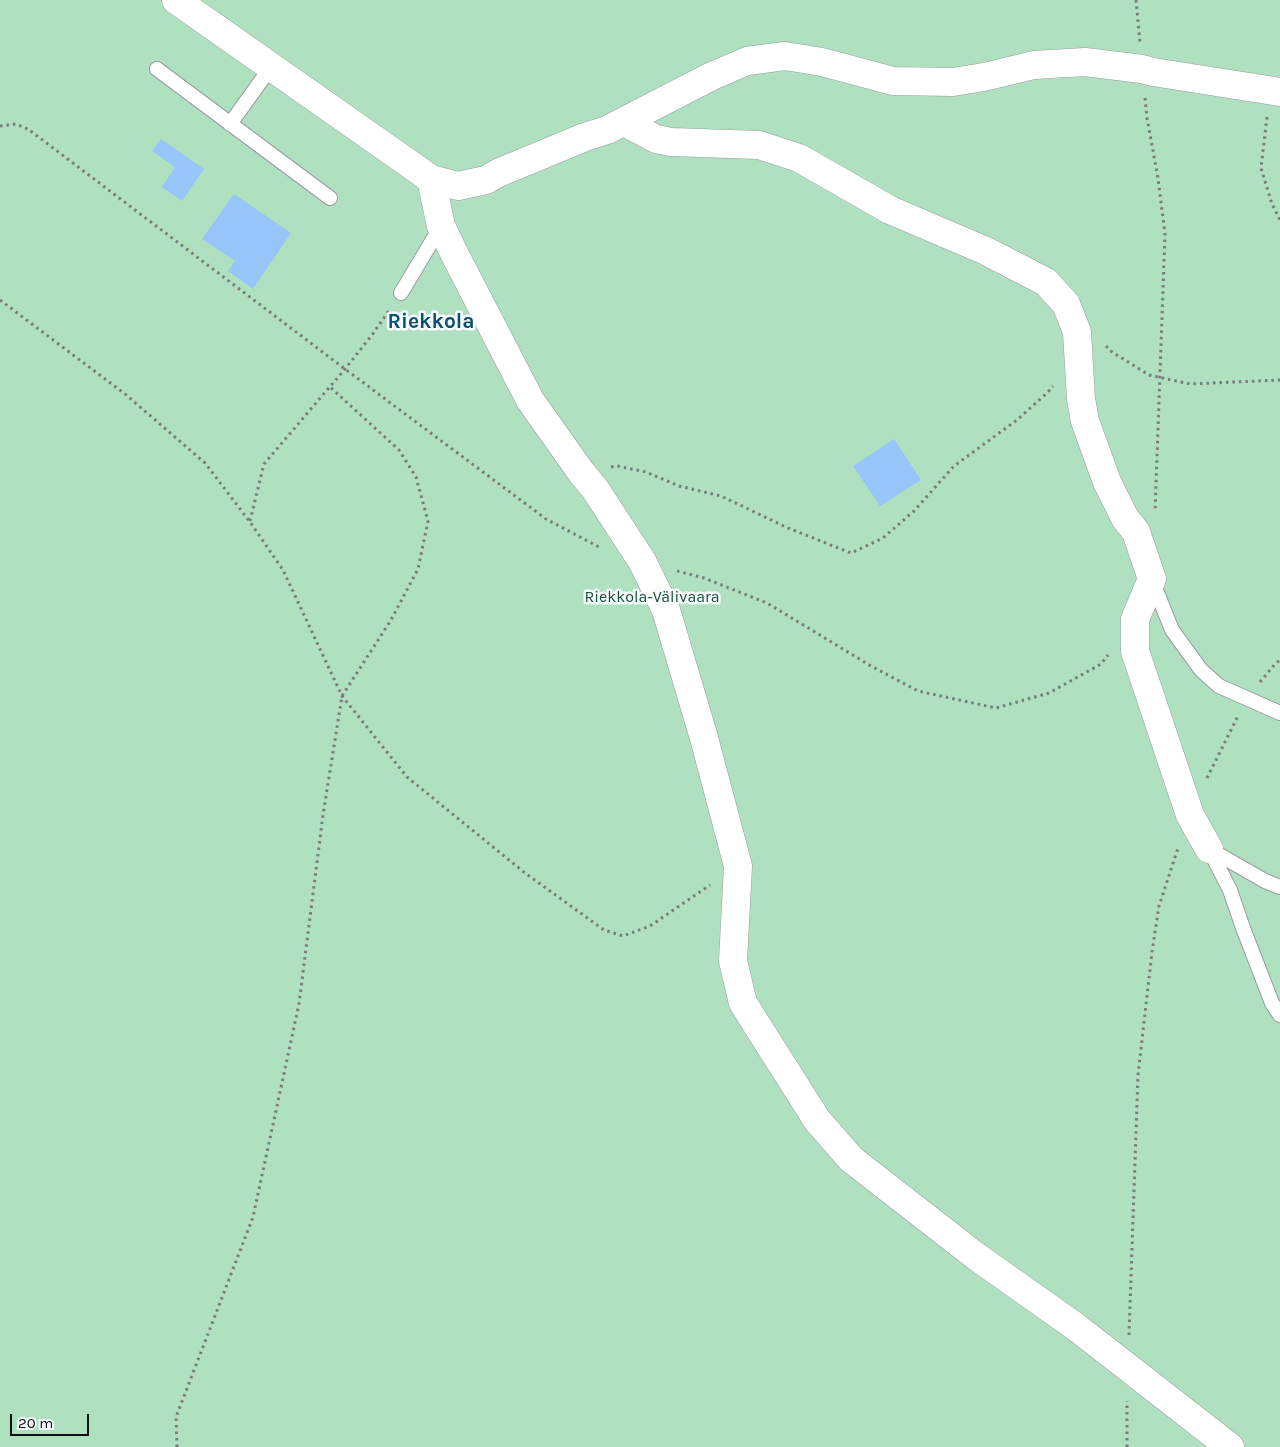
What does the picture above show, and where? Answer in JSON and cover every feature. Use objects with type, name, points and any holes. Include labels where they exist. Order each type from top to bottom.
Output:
[{"type":"street","points":[[176,0],[431,179],[458,186],[486,180],[498,173],[585,137],[607,130],[712,76],[747,61],[785,56],[822,62],[893,81],[953,82],[1034,65],[1085,62],[1142,69],[1275,92]]},
{"type":"street","points":[[624,122],[656,139],[671,142],[760,145],[799,158],[890,210],[986,252],[1046,282],[1066,304],[1077,332],[1081,399],[1085,421],[1107,482],[1125,518],[1136,532],[1152,579],[1135,619],[1135,651],[1190,814],[1209,849]]},
{"type":"street","points":[[431,179],[441,226],[530,400],[595,489],[642,561],[666,610],[704,738],[738,866],[733,961],[743,1003],[816,1120],[851,1159],[977,1257],[1076,1327],[1230,1447]]},
{"type":"lane","points":[[230,124],[272,67]]},
{"type":"lane","points":[[157,69],[330,198]]},
{"type":"lane","points":[[401,292],[441,226]]},
{"type":"lane","points":[[1152,579],[1172,630],[1201,670],[1220,686],[1280,713]]},
{"type":"lane","points":[[1209,849],[1265,881],[1280,887]]},
{"type":"lane","points":[[1209,849],[1230,890],[1272,1003],[1280,1015]]},
{"type":"path","points":[[1136,0],[1147,118],[1158,178],[1165,234],[1155,514]]},
{"type":"path","points":[[1275,92],[1261,168],[1272,204],[1280,220]]},
{"type":"path","points":[[250,522],[264,464],[372,335],[401,292]]},
{"type":"path","points":[[0,300],[125,394],[205,464],[250,522],[283,570],[342,696],[407,777],[526,873],[604,930],[623,936],[650,926],[738,866]]},
{"type":"path","points":[[1100,340],[1112,352],[1149,375],[1160,378],[1190,384],[1280,380]]},
{"type":"path","points":[[581,472],[617,466],[646,472],[679,486],[721,496],[788,528],[851,553],[889,533],[914,512],[954,466],[1017,420],[1047,393],[1053,385]]},
{"type":"path","points":[[177,1447],[176,1417],[255,1207],[299,1004],[323,815],[342,696],[390,620],[418,570],[428,521],[416,477],[400,450],[330,387]]},
{"type":"path","points":[[1127,1447],[1138,1075],[1159,906],[1190,814],[1232,725],[1248,699],[1280,660]]},
{"type":"green space","name":"Riekkola-Välivaara","points":[[0,0],[1280,0],[1280,1447],[0,1447]]},
{"type":"building","points":[[161,139],[204,169],[182,201],[162,187],[175,167],[152,151]]},
{"type":"building","points":[[234,194],[291,233],[253,289],[228,271],[235,261],[202,239]]},
{"type":"building","points":[[894,439],[921,480],[880,506],[853,466]]},
{"type":"district","name":"Riekkola","points":[[431,322]]}]
